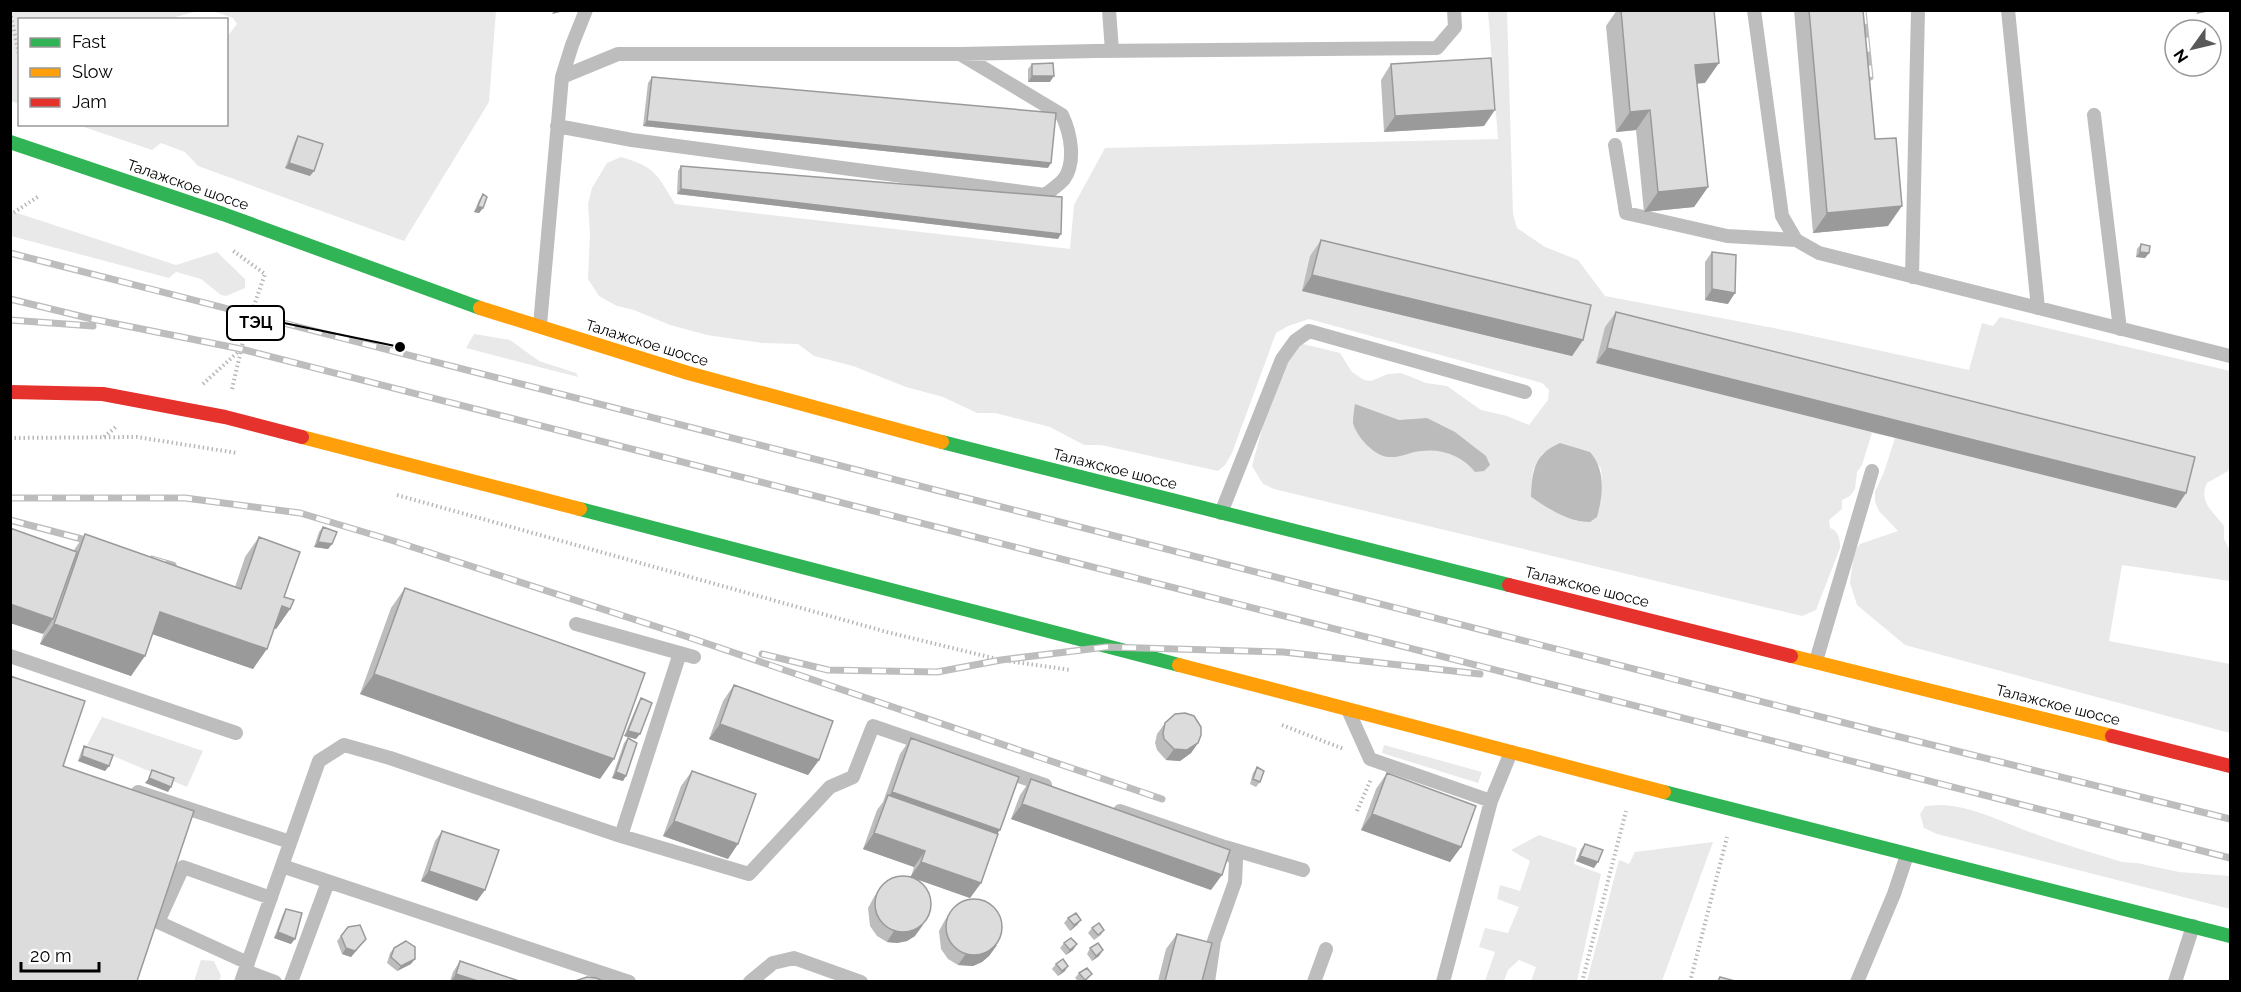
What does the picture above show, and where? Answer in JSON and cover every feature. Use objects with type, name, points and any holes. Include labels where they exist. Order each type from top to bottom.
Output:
[{"type":"main road","name":"Талажское шоссе","points":[[10,142],[223,214],[539,327],[688,373],[841,416],[1221,513],[2230,766]]},
{"type":"main road","points":[[10,392],[103,394],[225,417],[1734,811],[2230,936]]},
{"type":"lane","points":[[539,327],[562,77],[586,10]]},
{"type":"lane","points":[[1109,10],[1112,51]]},
{"type":"lane","points":[[562,77],[618,54],[960,54],[1437,48],[1455,27],[1454,10]]},
{"type":"lane","points":[[1754,10],[1782,216],[1796,240]]},
{"type":"lane","points":[[1911,276],[1918,10]]},
{"type":"lane","points":[[2008,10],[2038,308]]},
{"type":"lane","points":[[557,126],[632,140],[1046,195],[1063,180],[1072,159],[1066,123],[1062,115],[960,54]]},
{"type":"lane","points":[[2094,115],[2120,329]]},
{"type":"lane","points":[[1615,145],[1626,213],[1727,236],[1796,240],[1818,253],[2230,356]]},
{"type":"lane","points":[[1221,513],[1282,359],[1294,341],[1309,331],[1525,392]]},
{"type":"lane","points":[[1816,661],[1872,471]]},
{"type":"lane","points":[[576,624],[694,657]]},
{"type":"lane","points":[[621,836],[680,653]]},
{"type":"lane","points":[[10,656],[236,733]]},
{"type":"lane","points":[[1348,710],[1370,759],[1491,801]]},
{"type":"lane","points":[[245,972],[319,761],[344,745],[390,758],[621,836],[749,874],[830,787],[853,777],[873,726],[1053,788]]},
{"type":"lane","points":[[1443,981],[1491,801],[1511,752]]},
{"type":"lane","points":[[126,789],[290,842]]},
{"type":"lane","points":[[1110,807],[1222,846],[1303,870]]},
{"type":"lane","points":[[1208,981],[1214,940],[1235,882],[1236,860],[1222,846]]},
{"type":"lane","points":[[1857,981],[1894,894],[1907,855]]},
{"type":"lane","points":[[282,866],[629,981]]},
{"type":"lane","points":[[271,898],[183,867],[158,922],[245,972],[275,981]]},
{"type":"lane","points":[[291,981],[328,882]]},
{"type":"lane","points":[[2175,981],[2193,926]]},
{"type":"lane","points":[[1314,981],[1326,949]]},
{"type":"lane","points":[[750,981],[773,963],[794,958],[861,981]]},
{"type":"path","points":[[10,12],[18,50]]},
{"type":"path","points":[[10,216],[39,196]]},
{"type":"path","points":[[246,329],[252,315]]},
{"type":"path","points":[[10,438],[137,437],[248,454]]},
{"type":"path","points":[[389,492],[887,632],[1001,660],[1078,671]]},
{"type":"path","points":[[1273,722],[1370,759]]},
{"type":"path","points":[[1358,811],[1371,779]]},
{"type":"path","points":[[1582,981],[1633,784]]},
{"type":"path","points":[[1690,981],[1734,811]]},
{"type":"shaded area","points":[[11,10],[198,10],[172,18],[18,18],[18,104],[11,101]]},
{"type":"shaded area","points":[[213,11],[496,11],[489,102],[404,241],[198,166],[185,152],[161,143],[152,150],[81,126],[228,126],[228,36],[237,24],[233,18]]},
{"type":"shaded area","points":[[1488,11],[1507,11],[1513,214],[1517,228],[1545,247],[1578,260],[1605,296],[1794,332],[1969,370],[1982,323],[1993,326],[2000,317],[2230,371],[2230,465],[2228,471],[2207,483],[2204,496],[2208,507],[2224,526],[2224,539],[2230,551],[2230,581],[2122,565],[2109,641],[2230,664],[2230,733],[1905,645],[1857,605],[1850,583],[1854,552],[1860,544],[1898,531],[1879,511],[1875,502],[1875,492],[1895,438],[1872,433],[1862,465],[1857,472],[1855,489],[1850,496],[1842,500],[1842,509],[1829,520],[1830,528],[1838,536],[1840,548],[1816,610],[1802,616],[1274,489],[1263,484],[1252,466],[1282,355],[1296,345],[1303,344],[1340,353],[1352,372],[1364,380],[1371,381],[1388,374],[1401,373],[1426,383],[1447,386],[1481,410],[1507,416],[1529,425],[1548,400],[1549,390],[1542,383],[1309,319],[1276,333],[1232,453],[1225,465],[1218,471],[1101,445],[1084,445],[1050,427],[995,413],[977,413],[943,397],[906,387],[853,366],[814,356],[798,344],[762,343],[707,335],[670,325],[634,310],[617,306],[599,296],[588,279],[590,234],[588,204],[592,188],[607,163],[621,157],[641,164],[654,173],[675,204],[1070,249],[1074,205],[1105,148],[1498,139]],"holes":[[[1580,450],[1590,452],[1601,469],[1602,480],[1599,508],[1590,522],[1566,517],[1531,497],[1533,470],[1543,453]]]},
{"type":"shaded area","points":[[11,211],[176,265],[217,252],[245,279],[245,288],[226,296],[221,295],[201,279],[176,272],[169,278],[11,236]]},
{"type":"shaded area","points":[[474,334],[510,340],[539,361],[576,373],[578,377],[466,348]]},
{"type":"shaded area","points":[[1355,404],[1399,420],[1427,418],[1455,432],[1486,456],[1490,465],[1484,471],[1475,472],[1451,454],[1429,450],[1393,457],[1378,454],[1367,445],[1355,428],[1353,423]]},
{"type":"shaded area","points":[[1560,443],[1590,452],[1599,467],[1602,483],[1601,500],[1597,517],[1590,522],[1566,517],[1531,497],[1536,464],[1545,452]]},
{"type":"shaded area","points":[[102,717],[203,751],[187,787],[87,745]]},
{"type":"shaded area","points":[[1384,745],[1482,772],[1478,783],[1382,753]]},
{"type":"shaded area","points":[[1940,805],[1978,812],[2048,839],[2122,862],[2179,872],[2230,876],[2230,909],[1937,834],[1924,828],[1920,814],[1925,806]]},
{"type":"shaded area","points":[[1539,835],[1577,848],[1574,864],[1601,874],[1577,981],[1531,981],[1536,967],[1519,960],[1508,970],[1504,981],[1485,981],[1495,952],[1479,947],[1485,928],[1508,933],[1519,907],[1497,899],[1500,885],[1520,891],[1530,861],[1511,850]]},
{"type":"shaded area","points":[[1713,842],[1662,981],[1587,981],[1619,860],[1629,864],[1635,852]]},
{"type":"shaded area","points":[[201,960],[214,961],[221,976],[219,981],[194,981]]},
{"type":"building","points":[[1621,10],[1714,10],[1719,63],[1695,65],[1708,187],[1658,192],[1650,110],[1630,112]]},
{"type":"building","points":[[1809,10],[1863,10],[1875,139],[1896,138],[1902,206],[1827,213]]},
{"type":"building","points":[[1491,58],[1495,110],[1395,116],[1391,64]]},
{"type":"building","points":[[1053,63],[1054,76],[1032,76],[1032,64]]},
{"type":"building","points":[[652,77],[1056,113],[1051,163],[647,121]]},
{"type":"building","points":[[298,136],[323,144],[314,171],[289,163]]},
{"type":"building","points":[[681,166],[1062,197],[1061,234],[681,189]]},
{"type":"building","points":[[483,194],[487,197],[483,208],[478,206]]},
{"type":"building","points":[[1321,240],[1591,305],[1583,340],[1312,275]]},
{"type":"building","points":[[2141,244],[2150,246],[2149,253],[2140,252]]},
{"type":"building","points":[[1712,252],[1736,255],[1735,293],[1712,289]]},
{"type":"building","points":[[1616,312],[2195,457],[2186,493],[1607,348]]},
{"type":"building","points":[[323,527],[337,532],[332,544],[318,542]]},
{"type":"building","points":[[10,528],[77,552],[53,619],[10,604]]},
{"type":"building","points":[[85,534],[241,589],[259,537],[300,552],[284,597],[294,600],[290,609],[282,606],[267,649],[160,612],[145,656],[54,624]]},
{"type":"building","points":[[405,588],[645,673],[614,759],[374,674]]},
{"type":"building","points":[[10,676],[85,701],[63,766],[194,811],[137,981],[10,981]]},
{"type":"building","points":[[734,685],[833,721],[819,760],[720,724]]},
{"type":"building","points":[[641,698],[652,703],[640,734],[628,731]]},
{"type":"building","points":[[1185,713],[1194,716],[1201,727],[1201,735],[1198,743],[1187,750],[1174,749],[1164,739],[1165,723],[1175,714]]},
{"type":"building","points":[[628,738],[637,743],[626,776],[616,772]]},
{"type":"building","points":[[911,738],[1019,777],[1000,830],[892,792]]},
{"type":"building","points":[[84,746],[113,755],[109,766],[82,756]]},
{"type":"building","points":[[1257,767],[1264,771],[1260,782],[1253,779]]},
{"type":"building","points":[[152,770],[174,778],[171,787],[149,778]]},
{"type":"building","points":[[692,771],[756,794],[738,844],[674,821]]},
{"type":"building","points":[[1387,773],[1476,806],[1461,847],[1372,814]]},
{"type":"building","points":[[1031,779],[1230,850],[1222,875],[1022,804]]},
{"type":"building","points":[[888,795],[998,834],[981,883],[921,862],[925,851],[874,833]]},
{"type":"building","points":[[442,831],[499,850],[485,890],[429,871]]},
{"type":"building","points":[[1585,844],[1603,850],[1598,862],[1580,856]]},
{"type":"building","points":[[897,876],[909,876],[919,880],[927,888],[931,904],[927,920],[919,928],[909,932],[897,932],[887,928],[879,920],[875,910],[875,898],[879,888],[887,880]]},
{"type":"building","points":[[969,899],[979,899],[994,907],[1000,916],[1002,927],[1000,938],[994,947],[979,955],[969,955],[958,950],[951,943],[946,932],[946,922],[951,911],[958,904]]},
{"type":"building","points":[[286,909],[302,913],[295,939],[278,932]]},
{"type":"building","points":[[1076,913],[1081,920],[1074,925],[1068,918]]},
{"type":"building","points":[[1099,923],[1104,930],[1098,935],[1092,928]]},
{"type":"building","points":[[360,925],[366,939],[355,951],[346,948],[341,936],[348,927]]},
{"type":"building","points":[[1177,934],[1212,943],[1202,981],[1165,981]]},
{"type":"building","points":[[1071,938],[1077,944],[1070,950],[1064,943]]},
{"type":"building","points":[[406,941],[415,947],[415,959],[401,966],[391,957],[394,948]]},
{"type":"building","points":[[1098,943],[1103,950],[1096,956],[1090,948]]},
{"type":"building","points":[[1063,959],[1068,966],[1062,971],[1056,964]]},
{"type":"building","points":[[460,961],[519,981],[478,981],[456,974]]},
{"type":"building","points":[[1087,968],[1092,974],[1085,980],[1079,973]]},
{"type":"building","points":[[587,977],[596,978],[603,981],[575,981]]},
{"type":"building","points":[[1720,977],[1735,981],[1718,981]]},
{"type":"railway","points":[[1863,10],[1870,77]]},
{"type":"railway","points":[[10,253],[1892,735],[2230,819]]},
{"type":"railway","points":[[10,299],[92,319],[241,349],[2230,858]]},
{"type":"railway","points":[[10,320],[93,326]]},
{"type":"railway","points":[[10,498],[185,498],[300,513],[394,541],[682,635],[1162,799]]},
{"type":"railway","points":[[10,520],[97,543]]},
{"type":"railway","points":[[152,559],[173,565]]},
{"type":"railway","points":[[762,654],[828,670],[937,672],[1001,660],[1106,647],[1283,652],[1480,674]]},
{"type":"traffic: fast","points":[[10,142],[223,214],[480,308]]},
{"type":"traffic: fast","points":[[942,442],[1509,585]]},
{"type":"traffic: fast","points":[[580,509],[1179,665]]},
{"type":"traffic: fast","points":[[1664,792],[2230,936]]},
{"type":"traffic: slow","points":[[480,308],[688,373],[942,442]]},
{"type":"traffic: slow","points":[[302,437],[580,509]]},
{"type":"traffic: slow","points":[[1791,656],[2112,736]]},
{"type":"traffic: slow","points":[[1179,665],[1664,792]]},
{"type":"traffic: jam","points":[[10,392],[103,394],[225,417],[302,437]]},
{"type":"traffic: jam","points":[[1509,585],[1791,656]]},
{"type":"traffic: jam","points":[[2112,736],[2230,766]]},
{"type":"place","name":"ТЭЦ","points":[[400,347]]}]
